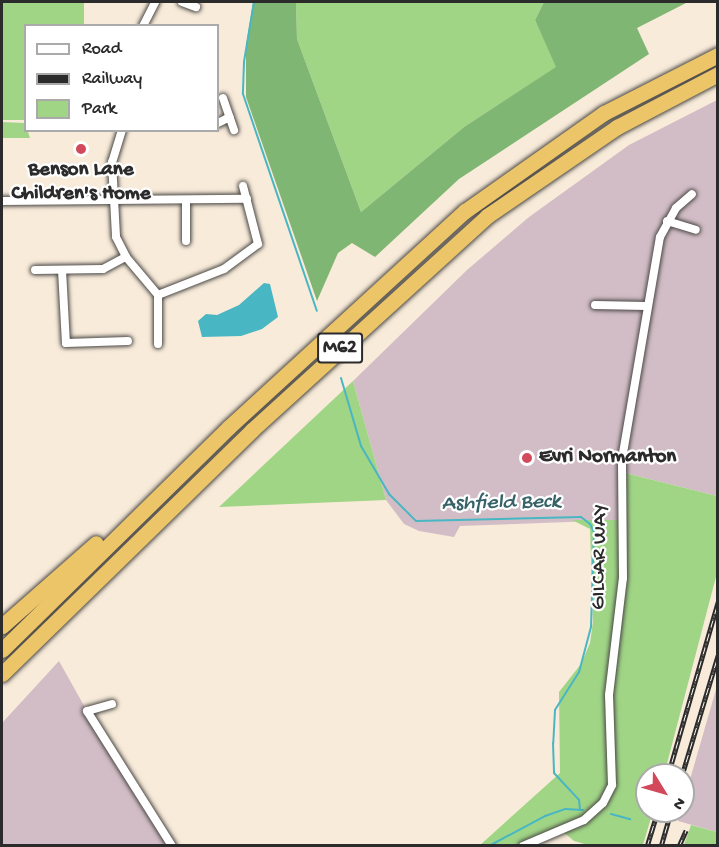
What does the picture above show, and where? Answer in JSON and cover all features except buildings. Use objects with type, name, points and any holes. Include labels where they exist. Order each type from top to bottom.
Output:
[{"type":"highway","name":"M62","points":[[2,626],[230,427],[492,190],[604,113],[717,55]]},
{"type":"highway","name":"M62","points":[[2,676],[27,648],[252,430],[487,216],[599,138],[717,74]]},
{"type":"highway","name":"M62","points":[[2,650],[230,427]]},
{"type":"street","points":[[144,24],[154,2]]},
{"type":"street","points":[[182,2],[196,7]]},
{"type":"street","points":[[223,98],[234,130]]},
{"type":"street","points":[[219,122],[230,117]]},
{"type":"street","points":[[121,132],[113,154],[116,237],[126,257],[158,295],[158,344]]},
{"type":"street","points":[[158,295],[224,269],[258,244],[243,186]]},
{"type":"street","name":"GILCAR WAY","points":[[523,846],[584,820],[603,803],[612,785],[609,695],[623,578],[622,459],[635,398],[646,306],[667,221],[692,194]]},
{"type":"street","points":[[2,201],[86,200],[114,203],[247,200]]},
{"type":"street","points":[[186,202],[186,241]]},
{"type":"street","points":[[667,221],[696,230]]},
{"type":"street","points":[[35,270],[103,269],[126,257]]},
{"type":"street","points":[[62,270],[66,343],[128,341]]},
{"type":"street","points":[[595,305],[646,306]]},
{"type":"street","points":[[112,704],[87,711],[172,846]]},
{"type":"shaded area","points":[[717,100],[717,496],[621,472],[622,520],[460,526],[454,537],[419,531],[404,524],[386,500],[353,381],[467,270],[529,217],[629,145]]},
{"type":"shaded area","points":[[59,661],[87,711],[172,845],[2,845],[2,723]]},
{"type":"shaded area","points":[[717,686],[717,832],[685,823],[695,823],[695,763]]},
{"type":"green space","points":[[2,2],[84,2],[84,24],[24,24],[24,120],[2,120]]},
{"type":"green space","points":[[253,2],[296,2],[297,39],[361,212],[464,127],[556,67],[535,20],[544,2],[688,2],[637,28],[649,54],[459,179],[375,257],[352,243],[338,253],[317,301],[246,97],[246,45]]},
{"type":"green space","points":[[296,2],[544,2],[535,20],[557,67],[464,127],[361,212],[297,39]]},
{"type":"green space","points":[[2,122],[24,123],[24,132],[28,132],[30,138],[2,138]]},
{"type":"green space","points":[[353,381],[386,500],[219,507]]},
{"type":"green space","points":[[621,472],[717,496],[717,573],[667,763],[635,763],[635,823],[649,823],[643,845],[588,845],[574,841],[561,830],[523,845],[479,846],[560,773],[559,692],[581,664],[590,643],[593,622],[590,529],[572,520],[622,520]]},
{"type":"green space","points":[[691,825],[717,832],[717,845],[684,845]]},
{"type":"water","points":[[264,283],[270,284],[278,317],[262,329],[241,336],[202,337],[198,321],[206,314],[217,315],[239,305]]},
{"type":"waterway","name":"Ashfield Beck","points":[[254,2],[244,62],[243,94],[317,311]]},
{"type":"waterway","name":"Ashfield Beck","points":[[341,378],[361,446],[389,494],[416,521],[581,517],[590,524],[594,532],[591,627],[579,672],[555,710],[553,743],[554,773],[579,800],[580,809]]},
{"type":"waterway","points":[[489,846],[545,816],[565,809],[583,810]]},
{"type":"waterway","points":[[611,814],[630,819]]},
{"type":"railway","points":[[671,763],[718,602]]},
{"type":"railway","points":[[686,763],[718,655]]},
{"type":"railway","points":[[647,846],[654,823]]},
{"type":"railway","points":[[661,846],[668,823]]},
{"type":"railway","points":[[679,846],[686,830]]},
{"type":"place","name":"Benson Lane Children's Home","points":[[81,149]]},
{"type":"place","name":"Evri Normanton","points":[[527,458]]}]
